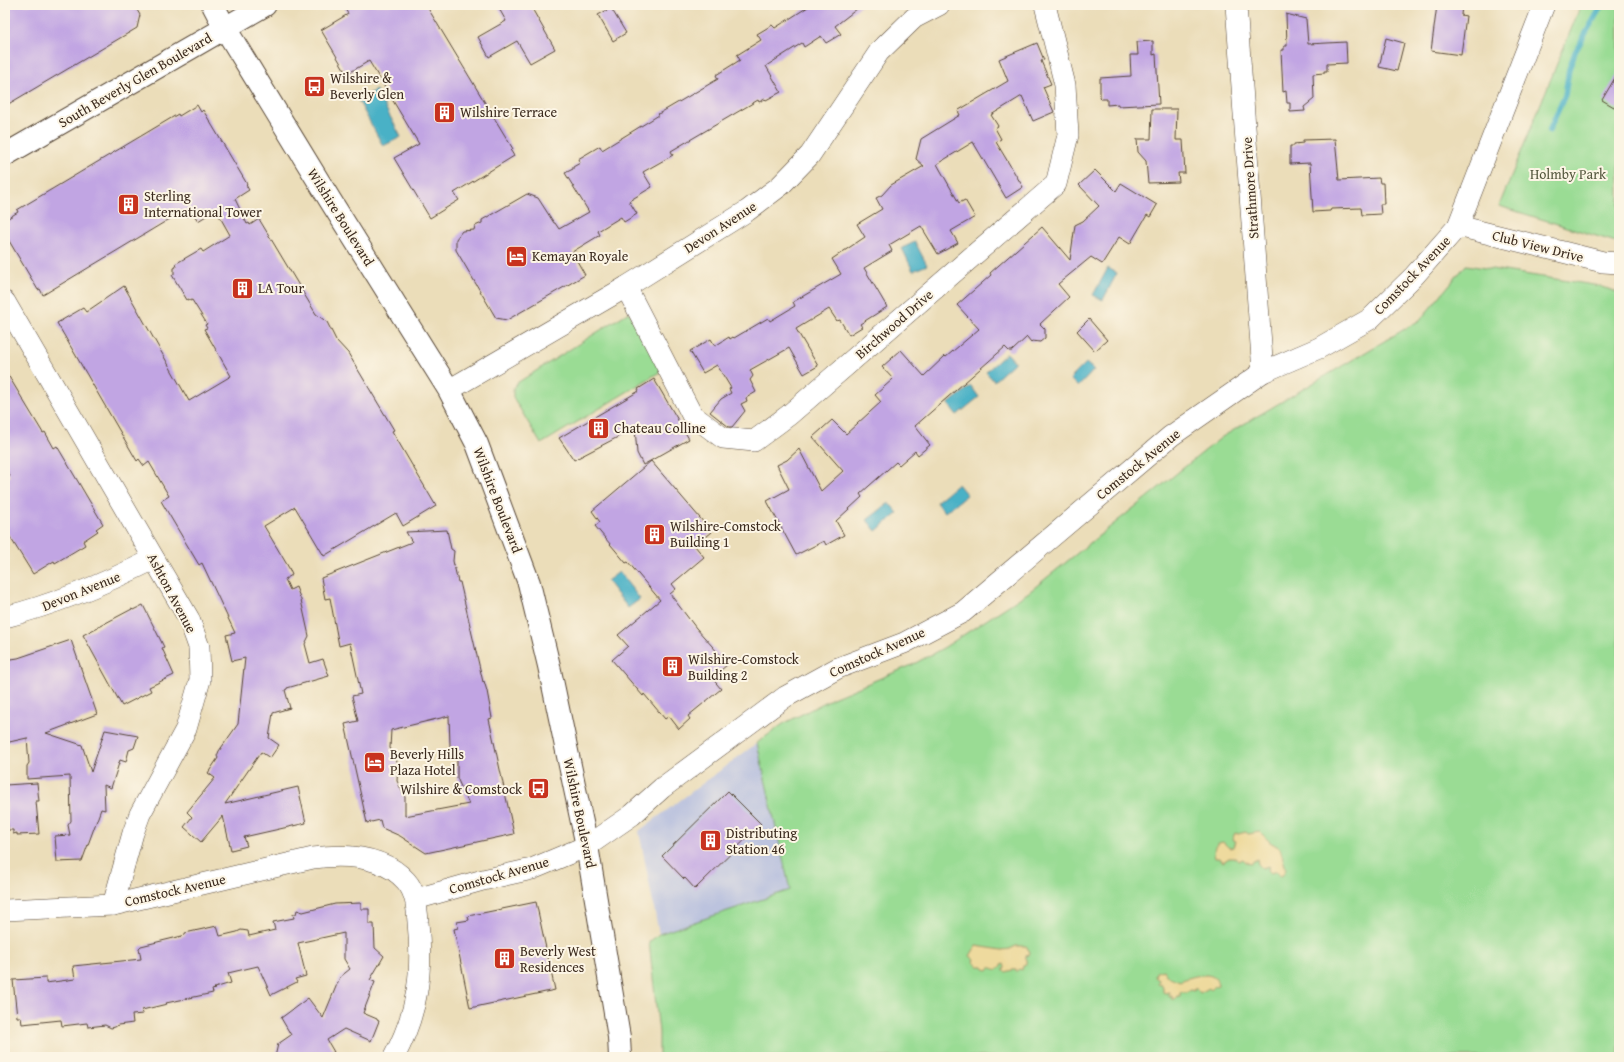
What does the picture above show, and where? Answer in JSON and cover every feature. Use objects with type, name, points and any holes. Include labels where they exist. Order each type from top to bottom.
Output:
[{"type":"main road","name":"Wilshire Boulevard","points":[[213,5],[225,28],[330,200],[449,390],[477,444],[528,583],[549,666],[587,846],[619,1037],[620,1057]]},
{"type":"main road","name":"South Beverly Glen Boulevard","points":[[5,155],[265,5]]},
{"type":"street","name":"Devon Avenue","points":[[449,390],[626,287],[747,210],[780,186],[810,155],[879,52],[914,18],[939,5]]},
{"type":"street","name":"Birchwood Drive","points":[[626,287],[692,415],[723,438],[754,441],[789,415],[1056,184],[1068,135],[1065,85],[1045,5]]},
{"type":"street","name":"Strathmore Drive","points":[[1236,5],[1263,372]]},
{"type":"street","name":"Comstock Avenue","points":[[5,910],[113,905],[313,858],[334,856],[356,857],[378,862],[394,871],[407,882],[416,898],[483,880],[532,870],[587,846],[632,815],[662,788],[785,697],[838,668],[904,643],[963,612],[1171,436],[1263,372],[1319,348],[1370,319],[1414,276],[1458,226],[1544,5]]},
{"type":"street","name":"Club View Drive","points":[[1458,226],[1603,262],[1619,263]]},
{"type":"street","name":"Ashton Avenue","points":[[5,302],[189,619],[200,647],[200,680],[186,730],[140,814],[133,833],[113,905]]},
{"type":"street","name":"Devon Avenue","points":[[5,617],[39,609],[154,559]]},
{"type":"street","points":[[394,1057],[410,1021],[419,977],[420,949],[416,898]]},
{"type":"shaded area","points":[[757,743],[790,890],[659,934],[639,831]]},
{"type":"green space","name":"Holmby Park","points":[[1581,5],[1619,5],[1619,243],[1499,206]]},
{"type":"green space","points":[[1466,265],[1600,286],[1619,293],[1619,1057],[659,1057],[659,1032],[649,942],[659,934],[790,890],[757,743],[783,724],[833,698],[912,665],[945,647],[1029,592],[1222,437],[1420,320]]},
{"type":"green space","points":[[629,312],[663,370],[541,444],[513,397],[513,388],[517,383]]},
{"type":"sand","points":[[1246,832],[1248,834],[1260,832],[1270,842],[1280,848],[1286,869],[1282,876],[1278,875],[1279,873],[1276,871],[1271,873],[1268,870],[1269,866],[1262,868],[1258,864],[1257,859],[1251,863],[1246,862],[1243,859],[1239,861],[1235,858],[1229,858],[1223,862],[1220,858],[1215,858],[1214,850],[1216,845],[1223,842],[1229,848],[1234,847],[1236,841],[1232,840],[1235,833],[1238,834]]},
{"type":"sand","points":[[976,946],[1002,950],[1010,949],[1016,946],[1026,946],[1030,952],[1029,955],[1026,956],[1026,965],[1023,966],[1022,970],[1020,969],[1016,972],[1016,970],[1012,970],[1006,972],[1003,970],[1005,967],[1004,964],[998,969],[990,967],[988,970],[984,969],[983,966],[978,966],[973,962],[974,959],[970,956]]},
{"type":"sand","points":[[1163,970],[1167,976],[1180,981],[1196,976],[1208,975],[1216,980],[1218,985],[1211,990],[1209,988],[1200,993],[1197,989],[1194,989],[1194,991],[1190,990],[1180,992],[1180,996],[1172,999],[1172,995],[1169,996],[1169,992],[1163,992],[1161,984],[1158,983],[1159,980],[1155,977],[1156,972]]},
{"type":"water","points":[[376,90],[401,137],[383,146],[358,100]]},
{"type":"water","points":[[915,242],[927,265],[913,271],[902,248]]},
{"type":"water","points":[[1108,268],[1117,273],[1103,300],[1093,295]]},
{"type":"water","points":[[1007,353],[1015,362],[994,381],[986,372]]},
{"type":"water","points":[[1086,363],[1094,370],[1078,387],[1070,379]]},
{"type":"water","points":[[971,386],[979,397],[957,415],[948,404]]},
{"type":"water","points":[[958,484],[967,495],[945,512],[936,502]]},
{"type":"water","points":[[889,503],[898,513],[876,531],[867,520]]},
{"type":"water","points":[[619,572],[640,599],[628,608],[607,581]]},
{"type":"building","points":[[5,5],[134,5],[140,15],[137,28],[5,106]]},
{"type":"building","name":"Wilshire Terrace","points":[[343,5],[426,5],[513,149],[511,151],[514,156],[454,193],[459,200],[430,218],[394,158],[419,144],[369,61],[347,74],[321,30],[348,14]]},
{"type":"building","points":[[497,5],[530,5],[555,49],[530,63],[517,41],[489,57],[478,37],[506,21]]},
{"type":"building","points":[[811,5],[862,5],[835,26],[841,34],[826,43],[821,36],[804,47],[802,43],[766,66],[781,92],[766,100],[765,99],[759,102],[758,100],[671,151],[673,155],[643,172],[652,187],[629,201],[637,214],[624,222],[621,217],[598,231],[600,235],[572,252],[585,275],[507,320],[496,318],[456,250],[456,239],[462,231],[474,230],[475,226],[482,223],[482,220],[527,194],[538,198],[559,229],[589,212],[565,173],[580,163],[578,159],[600,146],[602,150],[659,115],[658,114],[718,79],[716,75],[740,60],[737,55],[761,40],[757,34],[772,25],[775,28]]},
{"type":"building","points":[[1437,5],[1462,5],[1461,15],[1466,16],[1461,55],[1431,51]]},
{"type":"building","points":[[611,8],[626,33],[613,41],[598,15]]},
{"type":"building","points":[[1286,14],[1306,19],[1308,44],[1346,42],[1347,63],[1327,64],[1327,71],[1324,71],[1324,73],[1313,74],[1314,99],[1304,107],[1305,111],[1290,112],[1290,103],[1287,103],[1286,91],[1283,92],[1281,50],[1284,50],[1284,46],[1287,46]]},
{"type":"building","points":[[1386,38],[1404,43],[1397,71],[1379,67]]},
{"type":"building","points":[[1153,41],[1153,55],[1156,54],[1159,104],[1118,106],[1118,104],[1107,105],[1107,99],[1101,99],[1100,96],[1100,78],[1131,76],[1130,55],[1138,55],[1137,42]]},
{"type":"building","points":[[1037,43],[1044,60],[1041,61],[1051,84],[1043,87],[1054,112],[1033,121],[1022,96],[991,115],[998,126],[995,128],[1001,139],[996,142],[1023,187],[1006,198],[973,142],[937,164],[959,203],[965,200],[975,217],[951,231],[958,243],[938,254],[921,226],[889,245],[892,251],[864,268],[887,307],[860,324],[862,327],[849,335],[840,320],[837,321],[829,309],[796,329],[818,366],[804,374],[789,348],[750,370],[753,376],[750,380],[756,392],[746,398],[747,401],[741,404],[745,411],[732,427],[729,427],[710,412],[721,399],[731,393],[729,389],[731,388],[717,365],[703,373],[690,351],[711,339],[715,346],[729,337],[730,339],[733,337],[734,338],[768,318],[770,321],[795,306],[793,302],[841,274],[832,259],[865,237],[857,224],[882,209],[876,198],[882,195],[891,185],[924,166],[916,159],[921,139],[960,115],[959,110],[1008,81],[999,59]]},
{"type":"building","points":[[1619,71],[1619,110],[1602,100]]},
{"type":"building","points":[[197,105],[201,112],[203,110],[247,184],[246,185],[249,190],[235,199],[247,224],[249,223],[250,225],[259,219],[316,314],[327,322],[336,340],[348,353],[394,430],[392,431],[436,506],[403,526],[396,513],[324,556],[295,507],[264,526],[292,575],[285,579],[290,590],[296,587],[301,600],[309,636],[305,644],[310,663],[323,659],[329,676],[287,688],[285,690],[290,708],[273,713],[269,738],[279,745],[270,758],[261,752],[225,804],[298,787],[306,823],[244,837],[247,846],[231,850],[223,816],[201,842],[184,827],[192,817],[187,812],[215,778],[208,773],[218,758],[217,756],[219,751],[238,724],[245,658],[232,661],[226,635],[235,633],[202,563],[199,565],[161,501],[169,496],[149,462],[144,466],[139,459],[137,461],[57,323],[83,308],[86,312],[124,286],[189,401],[231,376],[204,329],[207,328],[205,325],[207,324],[192,300],[187,300],[172,275],[174,274],[174,268],[176,267],[175,264],[201,249],[203,252],[230,235],[216,210],[198,221],[193,213],[187,217],[183,211],[43,295],[40,289],[38,290],[5,234],[5,220],[18,212],[17,210],[178,114],[179,116]]},
{"type":"building","points":[[1152,109],[1177,109],[1176,140],[1183,140],[1185,173],[1178,173],[1179,182],[1148,183],[1146,161],[1138,152],[1137,139],[1151,139]]},
{"type":"building","points":[[1335,139],[1339,180],[1379,178],[1380,183],[1383,183],[1384,204],[1380,204],[1381,214],[1362,215],[1361,208],[1331,209],[1330,211],[1313,212],[1310,163],[1290,164],[1290,146],[1303,143],[1303,140]]},
{"type":"building","points":[[1095,170],[1116,191],[1121,183],[1157,205],[1150,217],[1147,215],[1130,244],[1119,237],[1102,264],[1091,257],[1058,284],[1069,297],[1040,324],[1045,329],[1045,338],[1040,342],[1031,342],[1027,337],[1012,351],[1009,351],[1005,347],[915,426],[930,445],[918,455],[915,451],[899,465],[896,462],[860,494],[862,497],[836,521],[844,535],[826,545],[824,541],[796,555],[767,501],[789,489],[777,465],[787,460],[799,449],[821,491],[843,471],[813,437],[832,420],[846,434],[881,402],[875,395],[893,379],[882,367],[901,350],[924,376],[945,356],[946,357],[979,329],[957,305],[991,275],[990,273],[1042,227],[1070,260],[1075,225],[1083,221],[1099,206],[1079,185]]},
{"type":"building","points":[[1089,319],[1107,340],[1095,351],[1077,331]]},
{"type":"building","points":[[5,370],[43,433],[45,432],[54,448],[57,446],[103,524],[96,529],[98,531],[83,541],[85,545],[33,574],[5,529],[5,479],[10,476],[5,468]]},
{"type":"building","name":"Chateau Colline","points":[[654,379],[689,439],[643,465],[637,453],[635,428],[574,460],[559,438],[639,391],[638,389]]},
{"type":"building","points":[[651,461],[712,532],[695,546],[704,557],[672,584],[676,589],[670,594],[696,628],[728,664],[712,678],[721,689],[688,716],[690,719],[679,729],[669,716],[665,719],[612,660],[628,646],[618,635],[660,600],[595,526],[600,522],[592,511]]},
{"type":"building","points":[[447,530],[451,549],[454,551],[453,561],[458,582],[460,582],[483,682],[484,681],[487,691],[492,718],[489,719],[514,834],[426,853],[400,836],[382,828],[380,820],[367,823],[345,724],[358,721],[352,696],[361,694],[350,643],[339,646],[330,598],[325,599],[321,578],[412,542],[406,532]],"holes":[[[449,716],[450,746],[457,761],[457,778],[469,804],[405,816],[405,797],[397,781],[398,764],[390,748],[391,730]]]},
{"type":"building","points":[[143,605],[164,647],[162,648],[174,675],[149,687],[151,691],[122,706],[83,635],[132,609],[133,610]]},
{"type":"building","points":[[71,640],[97,714],[46,733],[82,745],[91,772],[105,730],[138,736],[134,748],[129,750],[126,762],[120,760],[111,788],[104,785],[105,810],[101,809],[82,861],[57,862],[55,836],[70,835],[68,825],[71,821],[70,776],[27,779],[27,766],[29,763],[27,738],[5,743],[5,660],[18,658]]},
{"type":"building","points":[[37,783],[39,801],[36,801],[39,834],[13,834],[13,830],[8,830],[5,785]]},
{"type":"building","name":"Distributing Station 46","points":[[728,791],[761,824],[695,889],[662,856]]},
{"type":"building","name":"Beverly West Residences","points":[[536,902],[555,990],[470,1008],[454,929],[458,928],[457,922],[469,920],[468,916]]},
{"type":"building","points":[[361,903],[361,909],[369,909],[369,924],[374,924],[375,948],[384,956],[370,980],[375,982],[363,1013],[379,1021],[371,1041],[344,1029],[327,1040],[334,1052],[326,1057],[275,1057],[278,1044],[291,1035],[281,1018],[308,998],[323,1018],[340,977],[350,969],[344,959],[344,933],[298,943],[306,976],[295,979],[297,982],[271,995],[258,966],[228,973],[231,983],[214,988],[215,989],[212,990],[213,993],[166,1003],[167,1004],[142,1010],[143,1014],[132,1015],[133,1023],[118,1025],[111,1028],[105,1025],[88,1027],[87,1023],[62,1026],[61,1020],[22,1024],[21,1017],[17,1017],[13,980],[46,978],[46,983],[75,979],[73,966],[141,959],[139,948],[141,946],[182,936],[185,935],[185,933],[217,926],[220,936],[241,930],[248,931],[249,936],[275,930],[273,922],[294,918],[293,914],[296,914],[297,910],[303,912],[335,904]]},
{"type":"waterway","points":[[1549,131],[1565,95],[1569,69],[1575,52],[1602,5]]},
{"type":"place","name":"Wilshire & Beverly Glen","points":[[315,86]]},
{"type":"place","name":"Wilshire Terrace","points":[[445,112]]},
{"type":"place","name":"Sterling International Tower","points":[[128,204]]},
{"type":"place","name":"Kemayan Royale","points":[[517,256]]},
{"type":"place","name":"LA Tour","points":[[242,288]]},
{"type":"place","name":"Chateau Colline","points":[[599,428]]},
{"type":"place","name":"Wilshire-Comstock Building 1","points":[[655,534]]},
{"type":"place","name":"Wilshire-Comstock Building 2","points":[[672,667]]},
{"type":"place","name":"Beverly Hills Plaza Hotel","points":[[375,762]]},
{"type":"place","name":"Wilshire & Comstock","points":[[538,789]]},
{"type":"place","name":"Distributing Station 46","points":[[711,841]]},
{"type":"place","name":"Beverly West Residences","points":[[504,959]]}]
